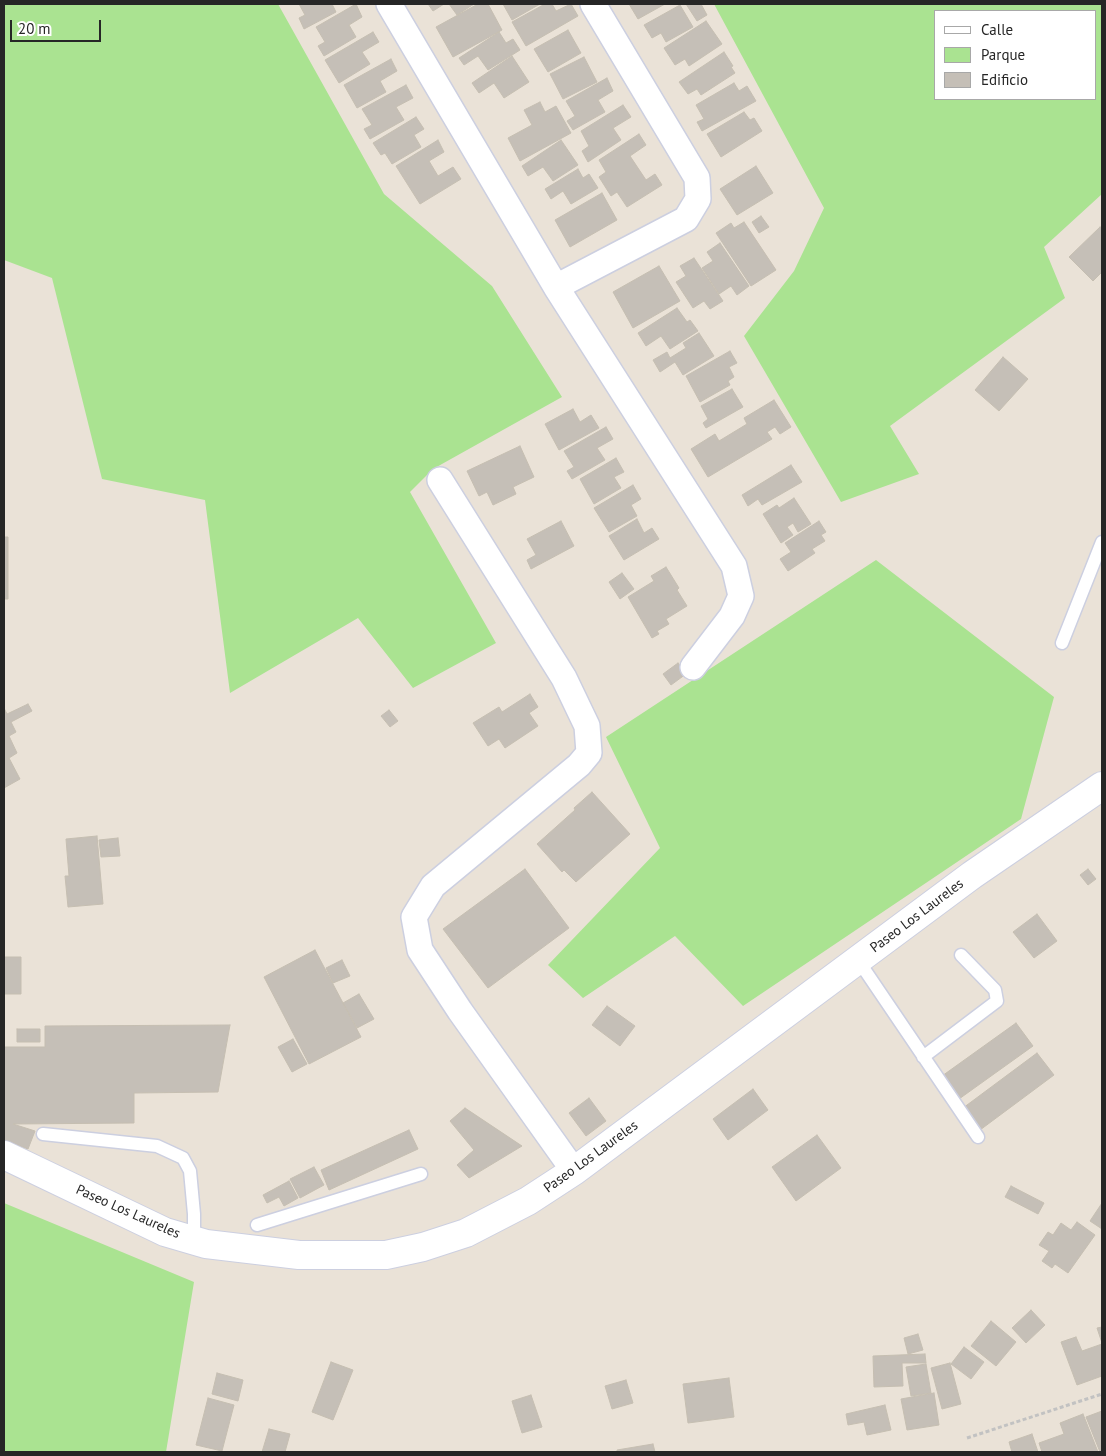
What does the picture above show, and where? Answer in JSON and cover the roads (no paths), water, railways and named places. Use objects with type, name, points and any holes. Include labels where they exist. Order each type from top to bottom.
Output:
[{"type":"street","points":[[389,4],[556,288],[734,566],[741,596],[732,616],[693,666]]},
{"type":"street","points":[[556,288],[686,219],[698,199],[696,178],[593,4]]},
{"type":"street","points":[[440,480],[564,678],[588,726],[589,753],[579,765],[433,886],[414,917],[420,950],[460,1011],[574,1171]]},
{"type":"street","name":"Paseo Los Laureles","points":[[4,1155],[157,1228],[206,1244],[298,1255],[386,1255],[423,1247],[466,1233],[528,1201],[574,1171],[972,875],[1102,786]]},
{"type":"lane","points":[[1062,643],[1102,542]]},
{"type":"lane","points":[[923,1057],[997,1001],[995,990],[961,955]]},
{"type":"lane","points":[[858,960],[978,1137]]},
{"type":"lane","points":[[43,1134],[157,1146],[182,1158],[190,1171],[194,1214],[194,1240]]},
{"type":"lane","points":[[257,1225],[421,1174]]}]
